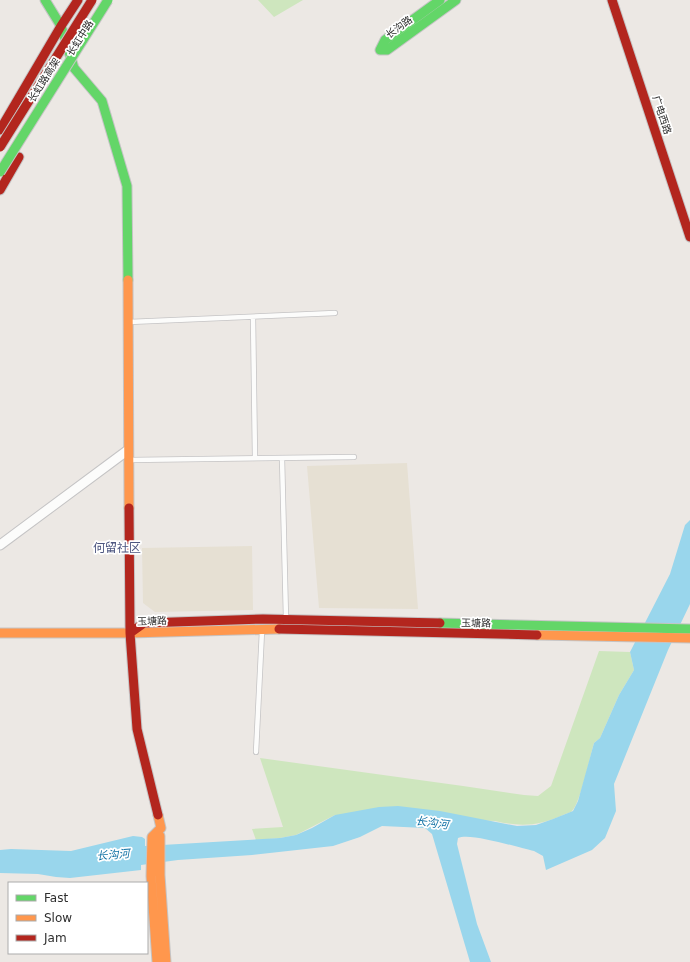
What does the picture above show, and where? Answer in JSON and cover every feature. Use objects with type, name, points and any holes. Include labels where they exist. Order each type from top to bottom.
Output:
[{"type":"main road","points":[[45,0],[61,26],[74,68],[102,102],[127,186],[130,633],[137,730],[161,828],[154,840],[166,962]]},
{"type":"main road","points":[[0,130],[61,26],[78,0]]},
{"type":"main road","name":"长虹路高架","points":[[0,147],[92,0]]},
{"type":"main road","name":"长虹路高架","points":[[0,172],[108,0]]},
{"type":"main road","name":"长虹中路","points":[[0,190],[117,0]]},
{"type":"main road","name":"长沟路","points":[[440,0],[385,40],[380,50],[387,50],[456,0]]},
{"type":"main road","name":"广电西路","points":[[612,0],[690,237]]},
{"type":"main road","name":"广电西路","points":[[620,0],[690,211]]},
{"type":"main road","name":"玉塘路","points":[[130,633],[144,623],[263,619],[636,627],[686,633]]},
{"type":"main road","name":"玉塘路","points":[[130,633],[263,629],[633,637],[686,633]]},
{"type":"main road","points":[[0,633],[130,633]]},
{"type":"main road","points":[[156,867],[157,962]]},
{"type":"street","points":[[0,545],[128,450]]},
{"type":"lane","points":[[128,322],[335,313]]},
{"type":"lane","points":[[253,316],[255,458]]},
{"type":"lane","points":[[128,460],[354,457]]},
{"type":"lane","points":[[282,458],[287,630]]},
{"type":"lane","points":[[256,752],[263,619]]},
{"type":"shaded area","points":[[407,463],[418,609],[319,608],[307,466]]},
{"type":"shaded area","points":[[252,546],[253,610],[155,612],[143,603],[142,548]]},
{"type":"green space","points":[[258,0],[303,0],[274,17]]},
{"type":"green space","points":[[599,651],[630,652],[634,670],[619,695],[600,738],[594,743],[578,799],[571,812],[537,824],[521,825],[495,821],[335,815],[296,835],[256,840],[252,829],[283,827],[260,758],[538,796],[551,786]]},
{"type":"water","name":"长沟河","points":[[690,520],[690,604],[668,650],[614,784],[616,811],[605,838],[592,850],[546,870],[543,856],[534,851],[473,837],[458,838],[457,844],[477,924],[491,962],[470,962],[432,834],[425,828],[382,826],[360,837],[333,846],[252,855],[178,860],[141,865],[141,870],[70,878],[38,874],[0,873],[0,850],[71,851],[133,836],[142,837],[145,839],[145,846],[280,838],[296,835],[335,815],[379,807],[398,806],[440,811],[517,826],[536,825],[573,811],[578,801],[594,743],[600,738],[619,695],[634,670],[630,652],[670,574],[685,525]]},
{"type":"traffic: fast","points":[[45,0],[61,26],[74,68],[102,101],[127,186],[128,280]]},
{"type":"traffic: fast","points":[[0,172],[108,0]]},
{"type":"traffic: fast","points":[[440,0],[385,40],[380,50],[387,50],[456,0]]},
{"type":"traffic: fast","points":[[440,623],[690,629]]},
{"type":"traffic: slow","points":[[128,280],[129,508]]},
{"type":"traffic: slow","points":[[0,633],[130,633],[279,629]]},
{"type":"traffic: slow","points":[[537,635],[690,638]]},
{"type":"traffic: slow","points":[[157,962],[151,876],[152,837],[161,828],[158,815]]},
{"type":"traffic: slow","points":[[160,836],[160,875],[166,962]]},
{"type":"traffic: jam","points":[[0,130],[61,26],[78,0]]},
{"type":"traffic: jam","points":[[0,147],[92,0]]},
{"type":"traffic: jam","points":[[612,0],[690,237]]},
{"type":"traffic: jam","points":[[0,190],[19,157]]},
{"type":"traffic: jam","points":[[129,508],[130,633],[137,729],[158,815]]},
{"type":"traffic: jam","points":[[130,633],[144,623],[263,619],[440,623]]},
{"type":"traffic: jam","points":[[279,629],[537,635]]},
{"type":"district","name":"何留社区","points":[[117,548]]}]
